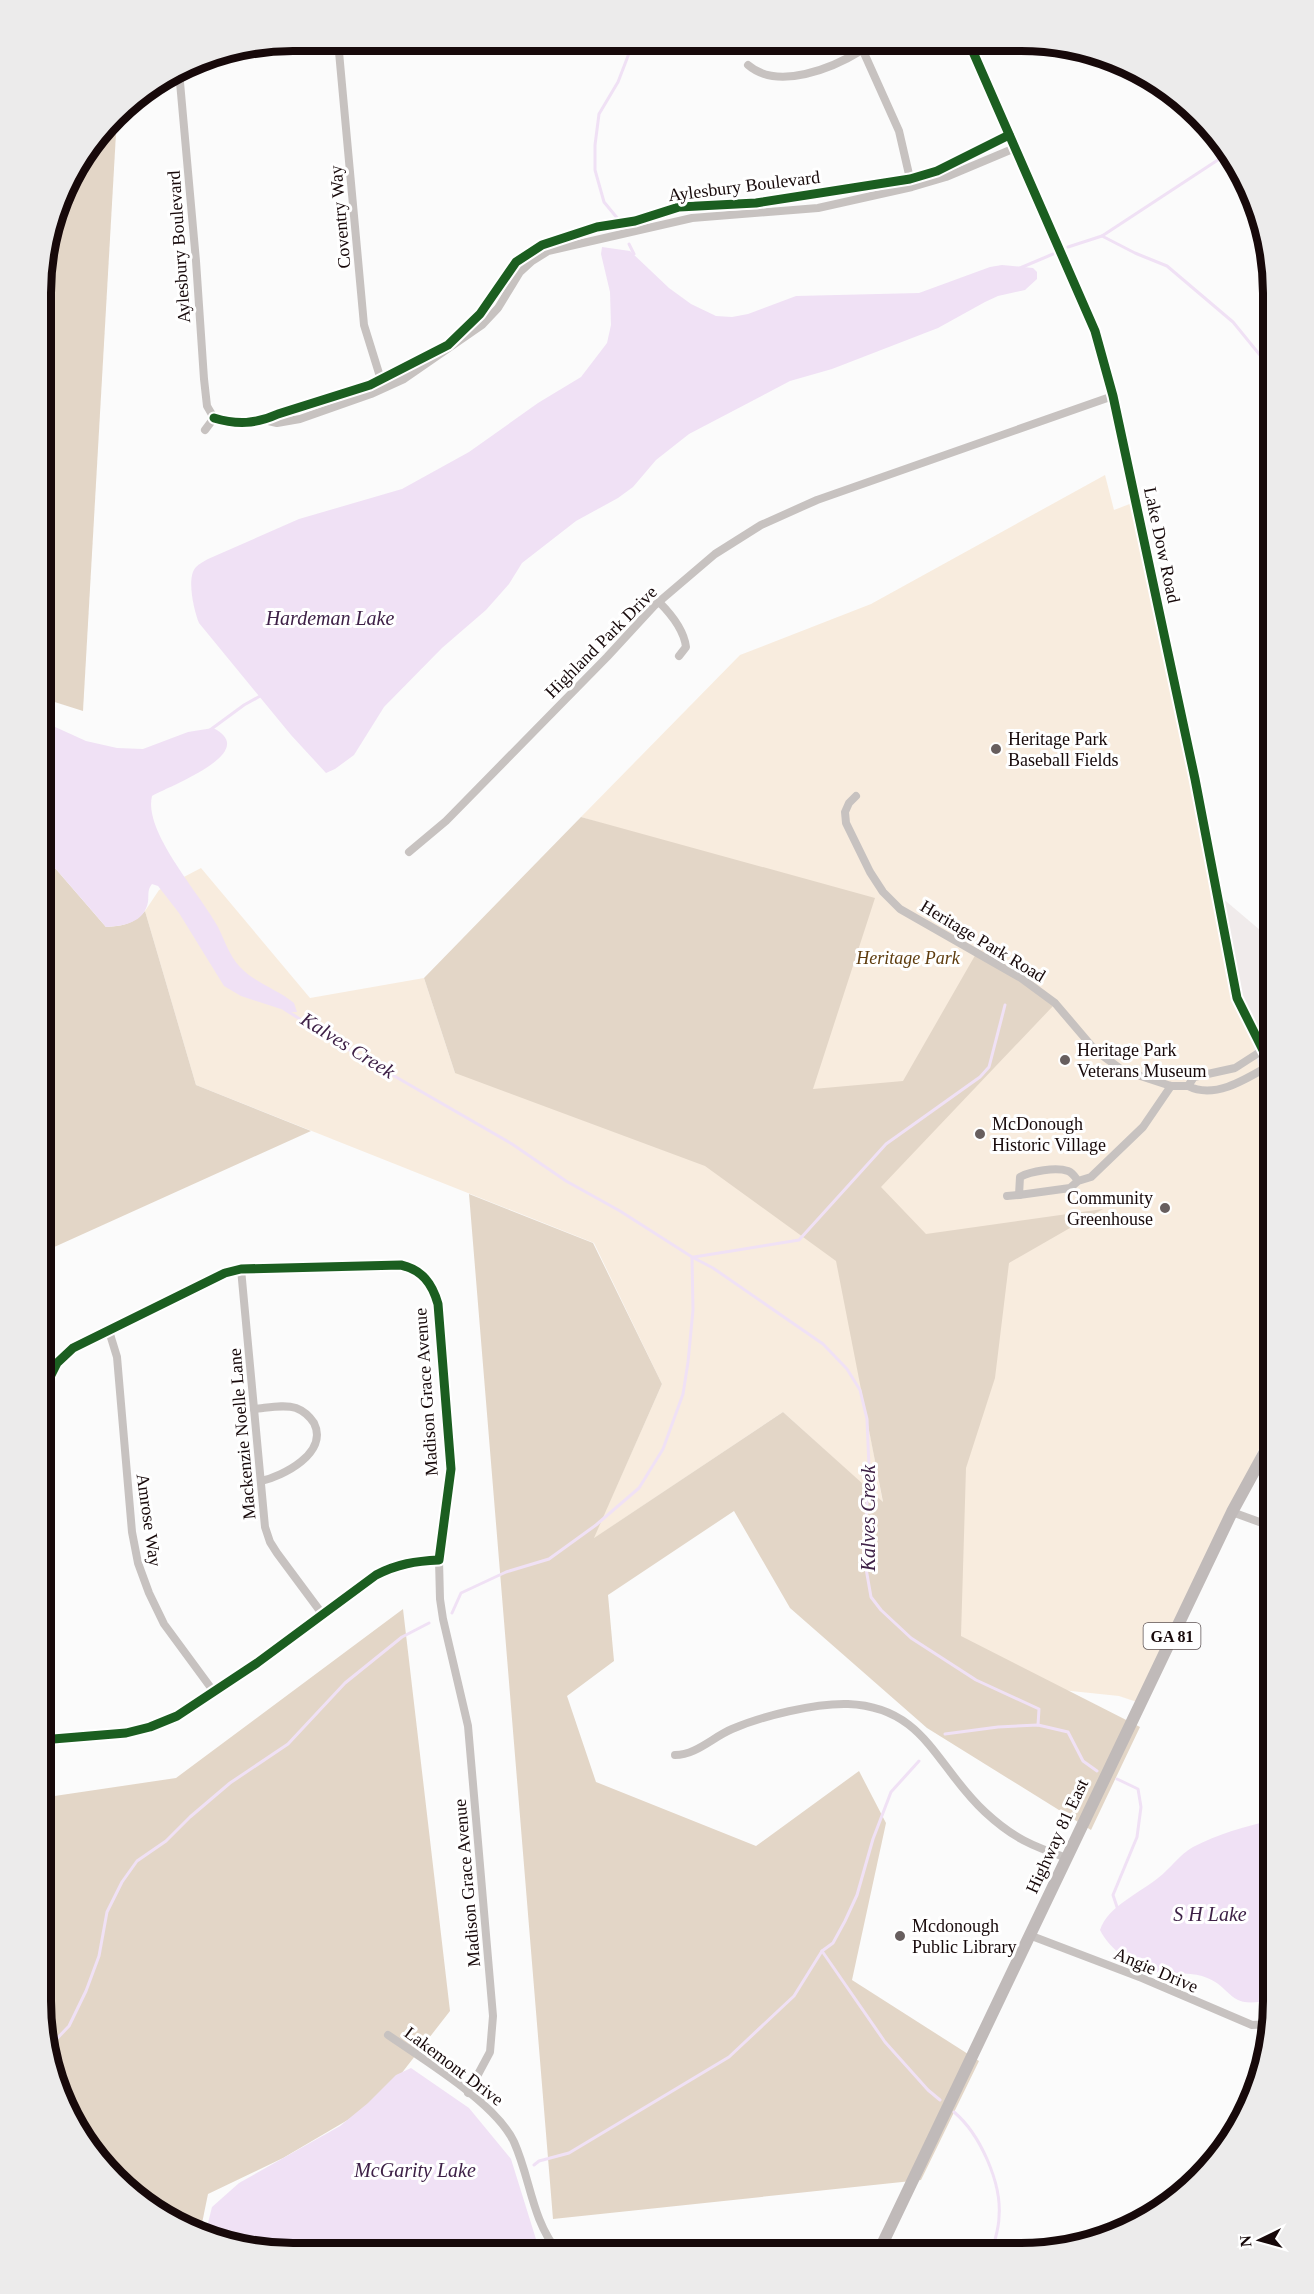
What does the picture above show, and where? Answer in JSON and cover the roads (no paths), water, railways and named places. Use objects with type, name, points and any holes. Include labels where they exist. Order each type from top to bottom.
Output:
[{"type":"main road","name":"Highway 81 East","points":[[883,2243],[1232,1512],[1263,1455]]},
{"type":"street","name":"Coventry Way","points":[[339,51],[364,325],[382,384]]},
{"type":"street","points":[[748,65],[766,75],[800,74],[826,68],[854,51]]},
{"type":"street","points":[[862,51],[899,131],[911,183]]},
{"type":"street","name":"Lake Dow Road","points":[[973,51],[1095,331],[1113,396],[1195,779],[1237,998],[1263,1050]]},
{"type":"street","name":"Aylesbury Boulevard","points":[[180,79],[207,406],[214,418],[237,423],[264,420],[277,423],[288,422],[382,384],[409,376],[482,325],[498,308],[520,272],[548,251],[692,218],[818,208],[911,183],[1009,135]]},
{"type":"street","name":"Aylesbury Boulevard","points":[[382,384],[447,345],[480,315],[516,262],[542,245],[597,227],[635,221],[679,207],[756,203],[941,180],[1015,148]]},
{"type":"street","name":"Highland Park Drive","points":[[409,852],[446,821],[659,602],[715,554],[775,519],[817,500],[1113,396]]},
{"type":"street","points":[[205,430],[214,418]]},
{"type":"street","points":[[659,602],[685,637],[686,647],[679,656]]},
{"type":"street","name":"Heritage Park Road","points":[[856,796],[849,803],[845,812],[846,823],[870,872],[900,909],[1021,978],[1055,1003],[1095,1050],[1122,1070],[1171,1086],[1188,1086],[1199,1091],[1226,1087],[1263,1070]]},
{"type":"street","name":"Heritage Park Road","points":[[1188,1086],[1194,1077],[1235,1068],[1263,1050]]},
{"type":"street","points":[[1239,1065],[1246,1079]]},
{"type":"street","points":[[1007,1196],[1070,1188],[1078,1181],[1090,1177],[1143,1127],[1171,1086]]},
{"type":"street","points":[[1019,1195],[1020,1177],[1026,1174],[1068,1171],[1078,1181]]},
{"type":"street","name":"Madison Grace Avenue","points":[[51,1375],[66,1352],[214,1278],[241,1269],[401,1265],[413,1268],[429,1283],[438,1304],[451,1469],[439,1560],[440,1599],[468,1726],[493,2016],[490,2052],[468,2093]]},
{"type":"street","name":"Mackenzie Noelle Lane","points":[[241,1269],[266,1527],[270,1542],[323,1615]]},
{"type":"street","name":"Amrose Way","points":[[109,1331],[114,1341],[117,1358],[132,1532],[138,1563],[164,1624],[214,1692]]},
{"type":"street","points":[[254,1409],[297,1408],[308,1416],[316,1432],[312,1449],[304,1459],[281,1475],[261,1481]]},
{"type":"street","points":[[1232,1512],[1263,1523]]},
{"type":"street","points":[[51,1739],[106,1736],[138,1730],[177,1716],[387,1569],[412,1561],[439,1560]]},
{"type":"street","points":[[675,1755],[694,1750],[730,1730],[769,1715],[844,1704],[876,1707],[915,1728],[963,1790],[1007,1831],[1029,1845],[1067,1858]]},
{"type":"street","name":"Angie Drive","points":[[1029,1935],[1142,1978],[1252,2025],[1261,2025]]},
{"type":"street","name":"Lakemont Drive","points":[[388,2035],[492,2111],[508,2130],[521,2161],[536,2216],[551,2243]]},
{"type":"water","name":"Hardeman Lake","points":[[602,247],[630,251],[669,288],[691,304],[716,316],[732,317],[748,314],[796,296],[919,293],[990,267],[1002,265],[1033,268],[1037,272],[1037,279],[1025,290],[998,296],[938,328],[832,369],[790,381],[689,434],[656,460],[633,487],[576,521],[522,563],[509,584],[486,610],[442,648],[384,707],[354,755],[326,773],[291,735],[199,623],[191,586],[193,572],[197,566],[208,559],[299,519],[402,489],[469,452],[538,403],[581,377],[607,343],[611,325],[610,292],[601,254]]},
{"type":"water","points":[[51,725],[86,741],[117,748],[143,749],[188,732],[213,728],[225,737],[227,747],[220,757],[207,767],[152,796],[152,811],[156,827],[175,863],[218,927],[236,962],[246,973],[294,1003],[297,1012],[290,1012],[241,996],[224,986],[179,913],[158,886],[152,884],[150,886],[146,909],[137,919],[119,926],[106,927],[51,863]]},
{"type":"water","name":"S H Lake","points":[[1263,1823],[1263,2001],[1238,2000],[1213,1980],[1202,1976],[1147,1970],[1116,1951],[1100,1930],[1104,1921],[1117,1907],[1158,1878],[1188,1850],[1222,1834]]},
{"type":"water","name":"McGarity Lake","points":[[411,2068],[469,2108],[511,2159],[537,2243],[293,2243],[262,2241],[207,2227],[212,2207],[239,2183],[340,2126],[368,2103],[396,2075]]},
{"type":"waterway","points":[[618,219],[604,202],[595,170],[595,145],[599,114],[618,82],[630,51]]},
{"type":"waterway","points":[[1068,247],[1102,236],[1221,158]]},
{"type":"waterway","points":[[1102,236],[1167,266],[1233,322],[1263,359]]},
{"type":"waterway","points":[[629,244],[634,254]]},
{"type":"waterway","points":[[1020,268],[1053,254]]},
{"type":"waterway","points":[[210,730],[262,695]]},
{"type":"waterway","name":"Kalves Creek","points":[[694,1257],[799,1240],[886,1144],[980,1077],[989,1067],[1005,1005]]},
{"type":"waterway","name":"Kalves Creek","points":[[284,1009],[344,1047],[512,1144],[566,1181],[713,1268],[823,1344],[847,1369],[860,1390],[867,1419],[869,1467],[864,1557],[871,1597],[881,1610],[911,1638],[976,1680],[1039,1709],[1038,1725]]},
{"type":"waterway","points":[[452,1613],[461,1593],[506,1572],[549,1559],[596,1525],[639,1488],[663,1449],[683,1394],[693,1310],[692,1257]]},
{"type":"waterway","points":[[55,2041],[69,2026],[86,1991],[99,1956],[107,1912],[122,1882],[137,1861],[166,1841],[230,1783],[288,1744],[345,1683],[402,1637],[429,1623]]},
{"type":"waterway","points":[[945,1734],[998,1727],[1038,1725],[1068,1732],[1083,1761],[1097,1771]]},
{"type":"waterway","points":[[534,2165],[539,2161],[569,2153],[729,2057],[794,1996],[822,1951],[833,1943],[845,1921],[857,1895],[873,1839],[891,1792],[919,1761]]},
{"type":"waterway","name":"Kalves Creek","points":[[1117,1779],[1138,1789],[1141,1807],[1137,1837],[1113,1895],[1118,1910]]},
{"type":"waterway","points":[[822,1951],[885,2042],[928,2090],[940,2100]]},
{"type":"waterway","points":[[954,2112],[972,2133],[993,2175],[999,2204],[994,2243]]},
{"type":"place","name":"Heritage Park Baseball Fields","points":[[996,749]]},
{"type":"place","name":"Heritage Park Veterans Museum","points":[[1065,1060]]},
{"type":"place","name":"McDonough Historic Village","points":[[980,1134]]},
{"type":"place","name":"Community Greenhouse","points":[[1165,1208]]},
{"type":"place","name":"Mcdonough Public Library","points":[[900,1936]]},
{"type":"park label","name":"Heritage Park","points":[[908,958]]}]
